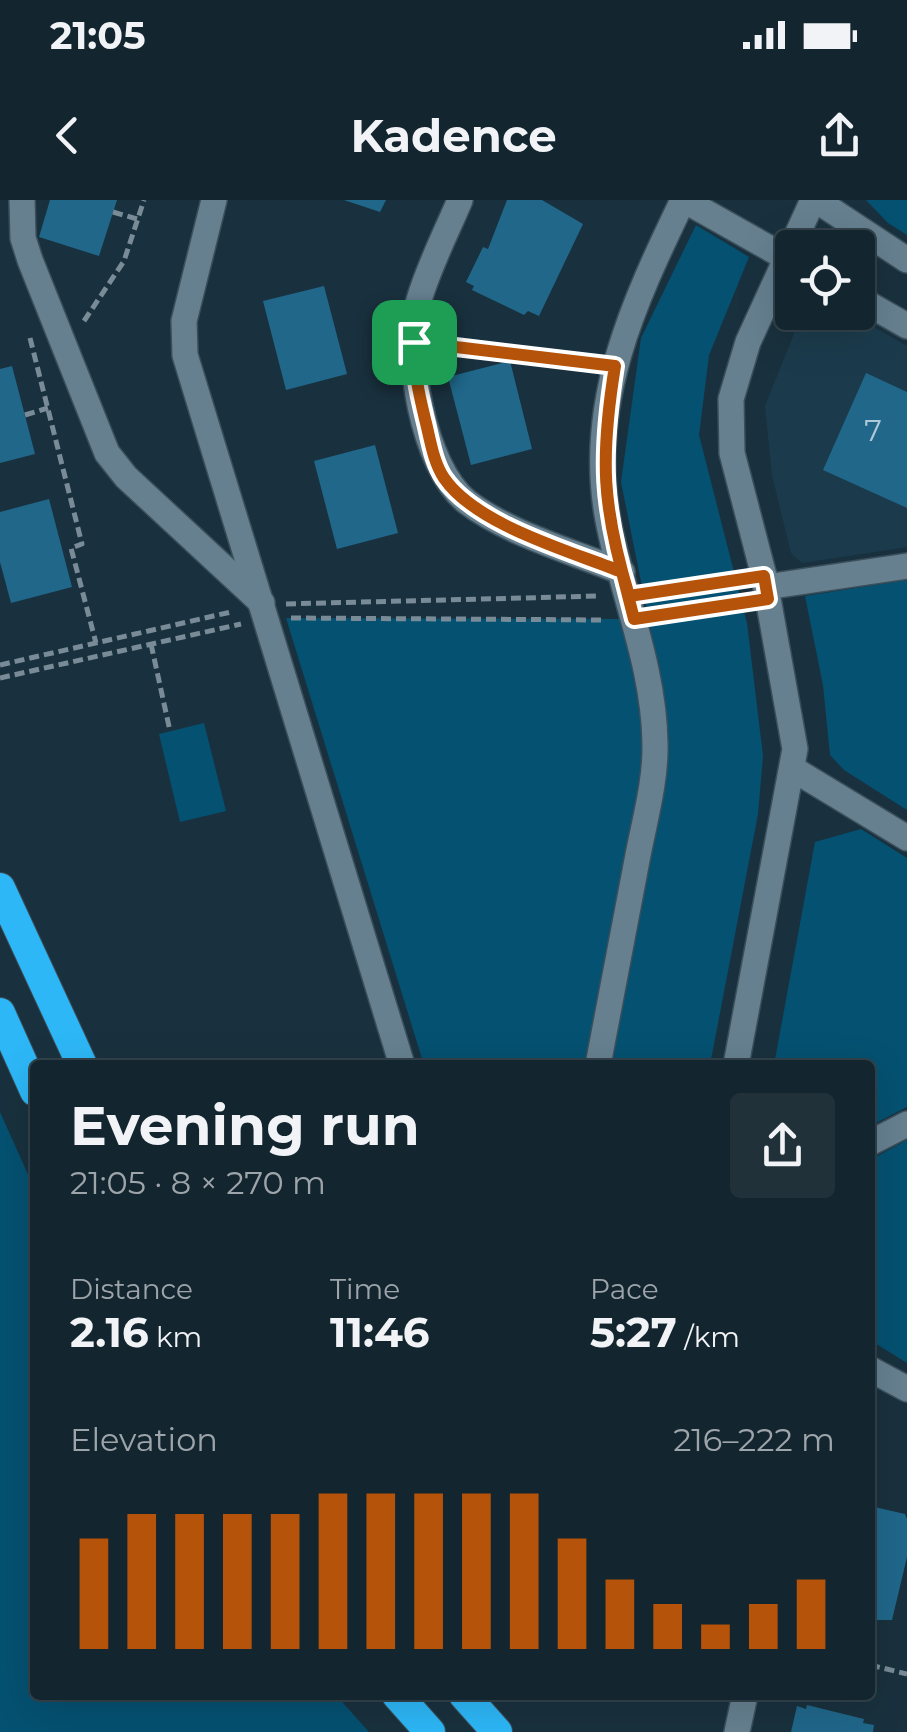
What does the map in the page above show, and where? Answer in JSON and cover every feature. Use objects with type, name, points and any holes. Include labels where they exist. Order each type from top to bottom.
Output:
[{"type":"highway","points":[[0,888],[80,1060]]},
{"type":"highway","points":[[0,1013],[30,1080]]},
{"type":"highway","points":[[401,1700],[430,1732]]},
{"type":"highway","points":[[468,1700],[497,1732]]},
{"type":"street","points":[[22,200],[23,238],[96,426],[117,465],[265,611]]},
{"type":"street","points":[[214,200],[192,280],[182,340],[400,1060]]},
{"type":"street","points":[[460,200],[418,301],[414,342],[420,398],[436,460],[456,492],[628,596]]},
{"type":"street","points":[[599,1060],[654,768],[654,720],[608,522],[603,476],[615,366],[630,310],[684,200],[775,251]]},
{"type":"street","points":[[802,230],[815,200],[907,260]]},
{"type":"street","points":[[737,1060],[794,769],[794,733],[766,587],[732,453],[730,399],[748,342],[775,289]]},
{"type":"street","points":[[875,308],[907,326]]},
{"type":"street","points":[[766,587],[907,566]]},
{"type":"street","points":[[794,769],[907,838]]},
{"type":"street","points":[[875,1140],[907,1124]]},
{"type":"street","points":[[875,1372],[907,1389]]},
{"type":"street","points":[[737,1732],[744,1700]]},
{"type":"path","points":[[66,349],[124,260],[144,200]]},
{"type":"path","points":[[113,212],[137,219]]},
{"type":"path","points":[[29,334],[82,544],[62,549]]},
{"type":"path","points":[[414,342],[615,366]]},
{"type":"path","points":[[25,415],[48,408]]},
{"type":"path","points":[[71,548],[96,643]]},
{"type":"path","points":[[0,665],[265,611],[766,587]]},
{"type":"path","points":[[0,678],[151,644],[265,611],[766,587]]},
{"type":"path","points":[[151,644],[170,731]]},
{"type":"path","points":[[875,1666],[907,1674]]},
{"type":"shaded area","points":[[866,200],[907,200],[907,235],[888,223]]},
{"type":"shaded area","points":[[696,225],[749,257],[709,355],[699,435],[747,623],[763,756],[758,814],[711,1060],[609,1060],[669,747],[658,666],[621,482],[641,338]]},
{"type":"shaded area","points":[[875,328],[907,346],[907,547],[802,563],[791,553],[772,475],[765,406],[796,330]]},
{"type":"shaded area","points":[[907,580],[907,810],[844,770],[830,755],[823,685],[805,596]]},
{"type":"shaded area","points":[[286,618],[622,619],[645,737],[644,762],[587,1060],[422,1060]]},
{"type":"shaded area","points":[[204,723],[226,811],[180,822],[159,734]]},
{"type":"shaded area","points":[[861,829],[907,858],[907,1107],[875,1123],[875,1060],[775,1060],[815,842]]},
{"type":"shaded area","points":[[0,1112],[30,1179],[30,1700],[340,1700],[369,1732],[0,1732]]},
{"type":"shaded area","points":[[907,1140],[907,1363],[875,1343],[875,1157]]},
{"type":"building","points":[[50,200],[117,200],[99,256],[39,237]]},
{"type":"building","points":[[344,200],[386,200],[380,212]]},
{"type":"building","points":[[507,200],[542,200],[583,224],[539,316],[528,311],[524,315],[472,290],[474,286],[466,282],[483,247],[488,249]]},
{"type":"building","points":[[324,286],[347,374],[286,390],[263,301]]},
{"type":"building","points":[[510,361],[532,449],[471,465],[448,377]]},
{"type":"building","points":[[12,366],[35,454],[0,463],[0,369]]},
{"type":"building","points":[[866,373],[907,392],[907,508],[823,470]]},
{"type":"building","points":[[375,445],[398,533],[337,549],[314,461]]},
{"type":"building","points":[[49,499],[72,587],[11,603],[0,562],[0,512]]},
{"type":"building","points":[[875,1507],[905,1514],[907,1519],[907,1557],[892,1620],[875,1620]]},
{"type":"building","points":[[807,1705],[864,1719],[863,1723],[874,1725],[873,1732],[791,1732],[797,1706],[806,1709]]},
{"type":"route","points":[[414,342],[615,366],[603,476],[608,522],[629,596],[764,576],[768,599],[634,619],[622,572],[515,528],[469,503],[443,477],[436,460],[420,398],[414,342]]}]
